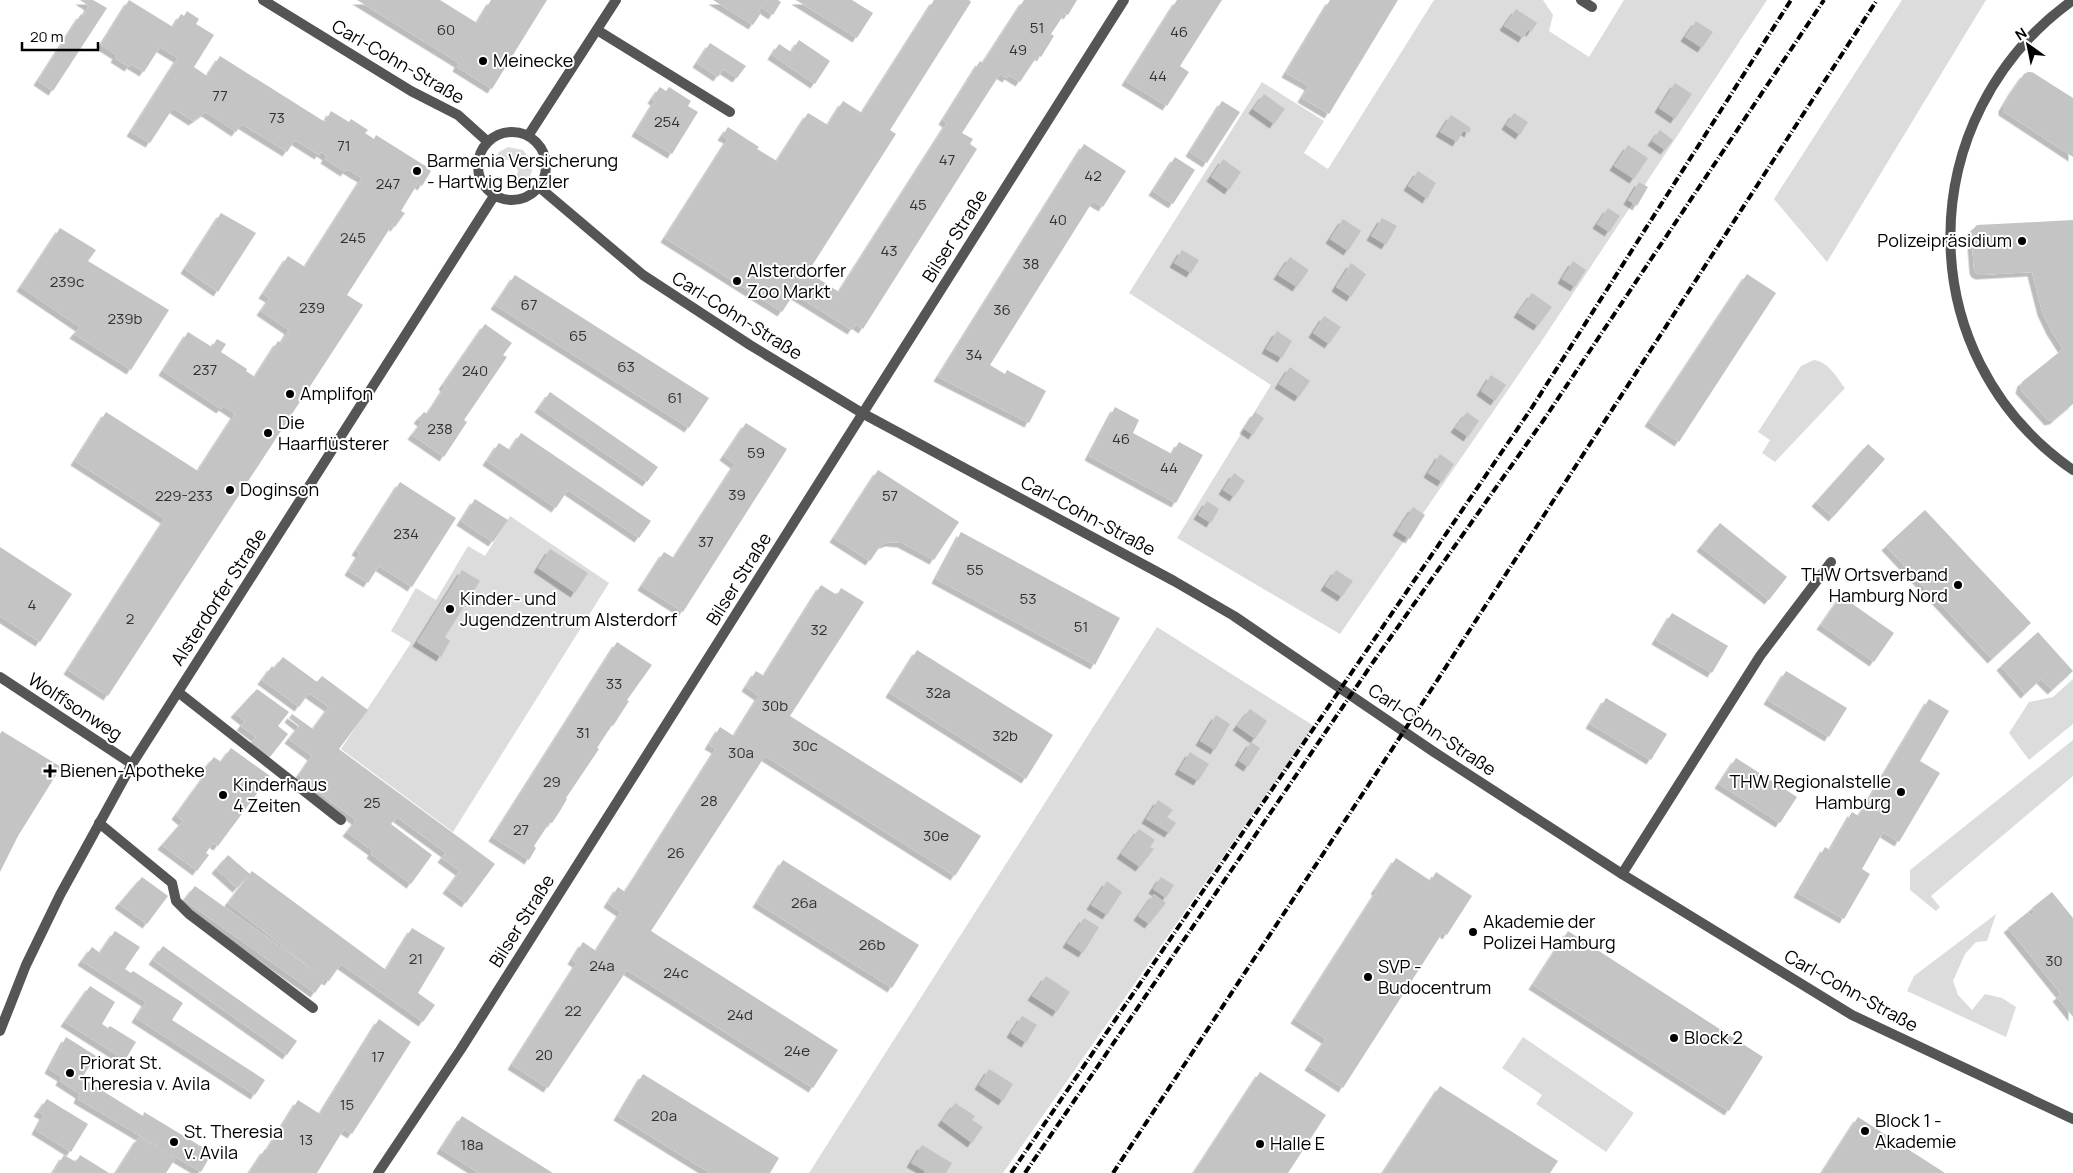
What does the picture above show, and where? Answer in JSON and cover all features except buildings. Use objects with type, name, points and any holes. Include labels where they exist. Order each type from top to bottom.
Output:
[{"type":"street","name":"Carl-Cohn-Straße","points":[[263,0],[412,91],[458,115],[488,142]]},
{"type":"street","points":[[528,136],[616,0]]},
{"type":"street","name":"Bilser Straße","points":[[378,1173],[461,1050],[1124,0]]},
{"type":"street","points":[[1581,0],[1592,7]]},
{"type":"street","points":[[2073,0],[2041,26],[2023,44],[1991,87],[1968,136],[1959,164],[1952,197],[1950,229],[1951,260],[1956,295],[1965,327],[1986,376],[2019,422],[2040,444],[2073,470]]},
{"type":"street","points":[[597,30],[730,112]]},
{"type":"street","points":[[509,132],[528,136],[540,146],[545,157],[546,169],[539,187],[529,195],[518,200],[506,200],[494,196],[481,182],[477,167],[480,153],[488,142],[497,135],[509,132]]},
{"type":"street","name":"Carl-Cohn-Straße","points":[[539,187],[643,275],[750,345],[862,413],[1174,581],[1234,616],[1434,752],[1622,874],[1852,1015],[2073,1119]]},
{"type":"street","name":"Alsterdorfer Straße","points":[[0,1031],[26,965],[60,895],[132,764],[494,196]]},
{"type":"street","points":[[1622,874],[1760,656],[1831,562]]},
{"type":"street","name":"Wolffsonweg","points":[[0,677],[132,764]]},
{"type":"street","points":[[178,692],[341,820]]},
{"type":"street","points":[[99,823],[172,883],[176,901],[189,914],[313,1008]]},
{"type":"shaded area","points":[[1434,0],[1543,0],[1553,15],[1549,31],[1589,57],[1624,0],[1767,0],[1543,339],[1340,634],[1177,538],[1271,385],[1129,293],[1262,82],[1324,121],[1304,153],[1328,169]]},
{"type":"shaded area","points":[[1902,0],[1986,0],[1827,262],[1774,199]]},
{"type":"shaded area","points":[[508,147],[523,150],[532,161],[531,174],[524,183],[516,187],[512,184],[518,172],[514,163],[496,157],[499,152]]},
{"type":"shaded area","points":[[1814,360],[1828,367],[1845,388],[1775,462],[1762,453],[1770,440],[1758,432],[1801,366]]},
{"type":"shaded area","points":[[510,516],[609,583],[453,832],[341,749],[411,643],[391,631],[416,588],[436,600],[468,546],[485,556]]},
{"type":"shaded area","points":[[1157,627],[1314,726],[1003,1173],[809,1173]]},
{"type":"shaded area","points":[[2073,679],[2073,724],[2029,760],[2009,733],[2029,702],[2053,697]]},
{"type":"shaded area","points":[[2073,740],[2073,776],[1931,896],[1940,907],[1936,911],[1910,890],[1910,870]]},
{"type":"shaded area","points":[[1996,914],[1987,941],[1976,942],[1965,954],[1953,981],[1958,995],[1972,1010],[1985,994],[2002,998],[2016,1007],[2006,1037],[1907,991],[1914,976]]},
{"type":"shaded area","points":[[1523,1037],[1634,1113],[1606,1152],[1536,1104],[1542,1095],[1502,1068]]},
{"type":"railway","points":[[1011,1173],[1531,409],[1791,0]]},
{"type":"railway","points":[[1025,1173],[1376,658],[1545,418],[1824,0]]},
{"type":"railway","points":[[1113,1173],[1429,693],[1877,0]]},
{"type":"place","name":"Meinecke","points":[[483,61]]},
{"type":"place","name":"Barmenia Versicherung - Hartwig Benzler","points":[[417,171]]},
{"type":"place","name":"Polizeipräsidium","points":[[2022,241]]},
{"type":"place","name":"Alsterdorfer Zoo Markt","points":[[737,281]]},
{"type":"place","name":"Amplifon","points":[[290,394]]},
{"type":"place","name":"Die Haarflüsterer","points":[[268,433]]},
{"type":"place","name":"Doginson","points":[[230,490]]},
{"type":"place","name":"THW Ortsverband Hamburg Nord","points":[[1958,585]]},
{"type":"place","name":"Kinder- und Jugendzentrum Alsterdorf","points":[[450,609]]},
{"type":"place","name":"Bienen-Apotheke","points":[[50,771]]},
{"type":"place","name":"THW Regionalstelle Hamburg","points":[[1901,792]]},
{"type":"place","name":"Kinderhaus 4 Zeiten","points":[[223,795]]},
{"type":"place","name":"Akademie der Polizei Hamburg","points":[[1473,932]]},
{"type":"place","name":"SVP - Budocentrum","points":[[1368,977]]},
{"type":"place","name":"Block 2","points":[[1674,1038]]},
{"type":"place","name":"Priorat St. Theresia v. Avila","points":[[70,1073]]},
{"type":"place","name":"Block 1 - Akademie","points":[[1865,1131]]},
{"type":"place","name":"St. Theresia v. Avila","points":[[174,1142]]},
{"type":"place","name":"Halle E","points":[[1260,1144]]}]
